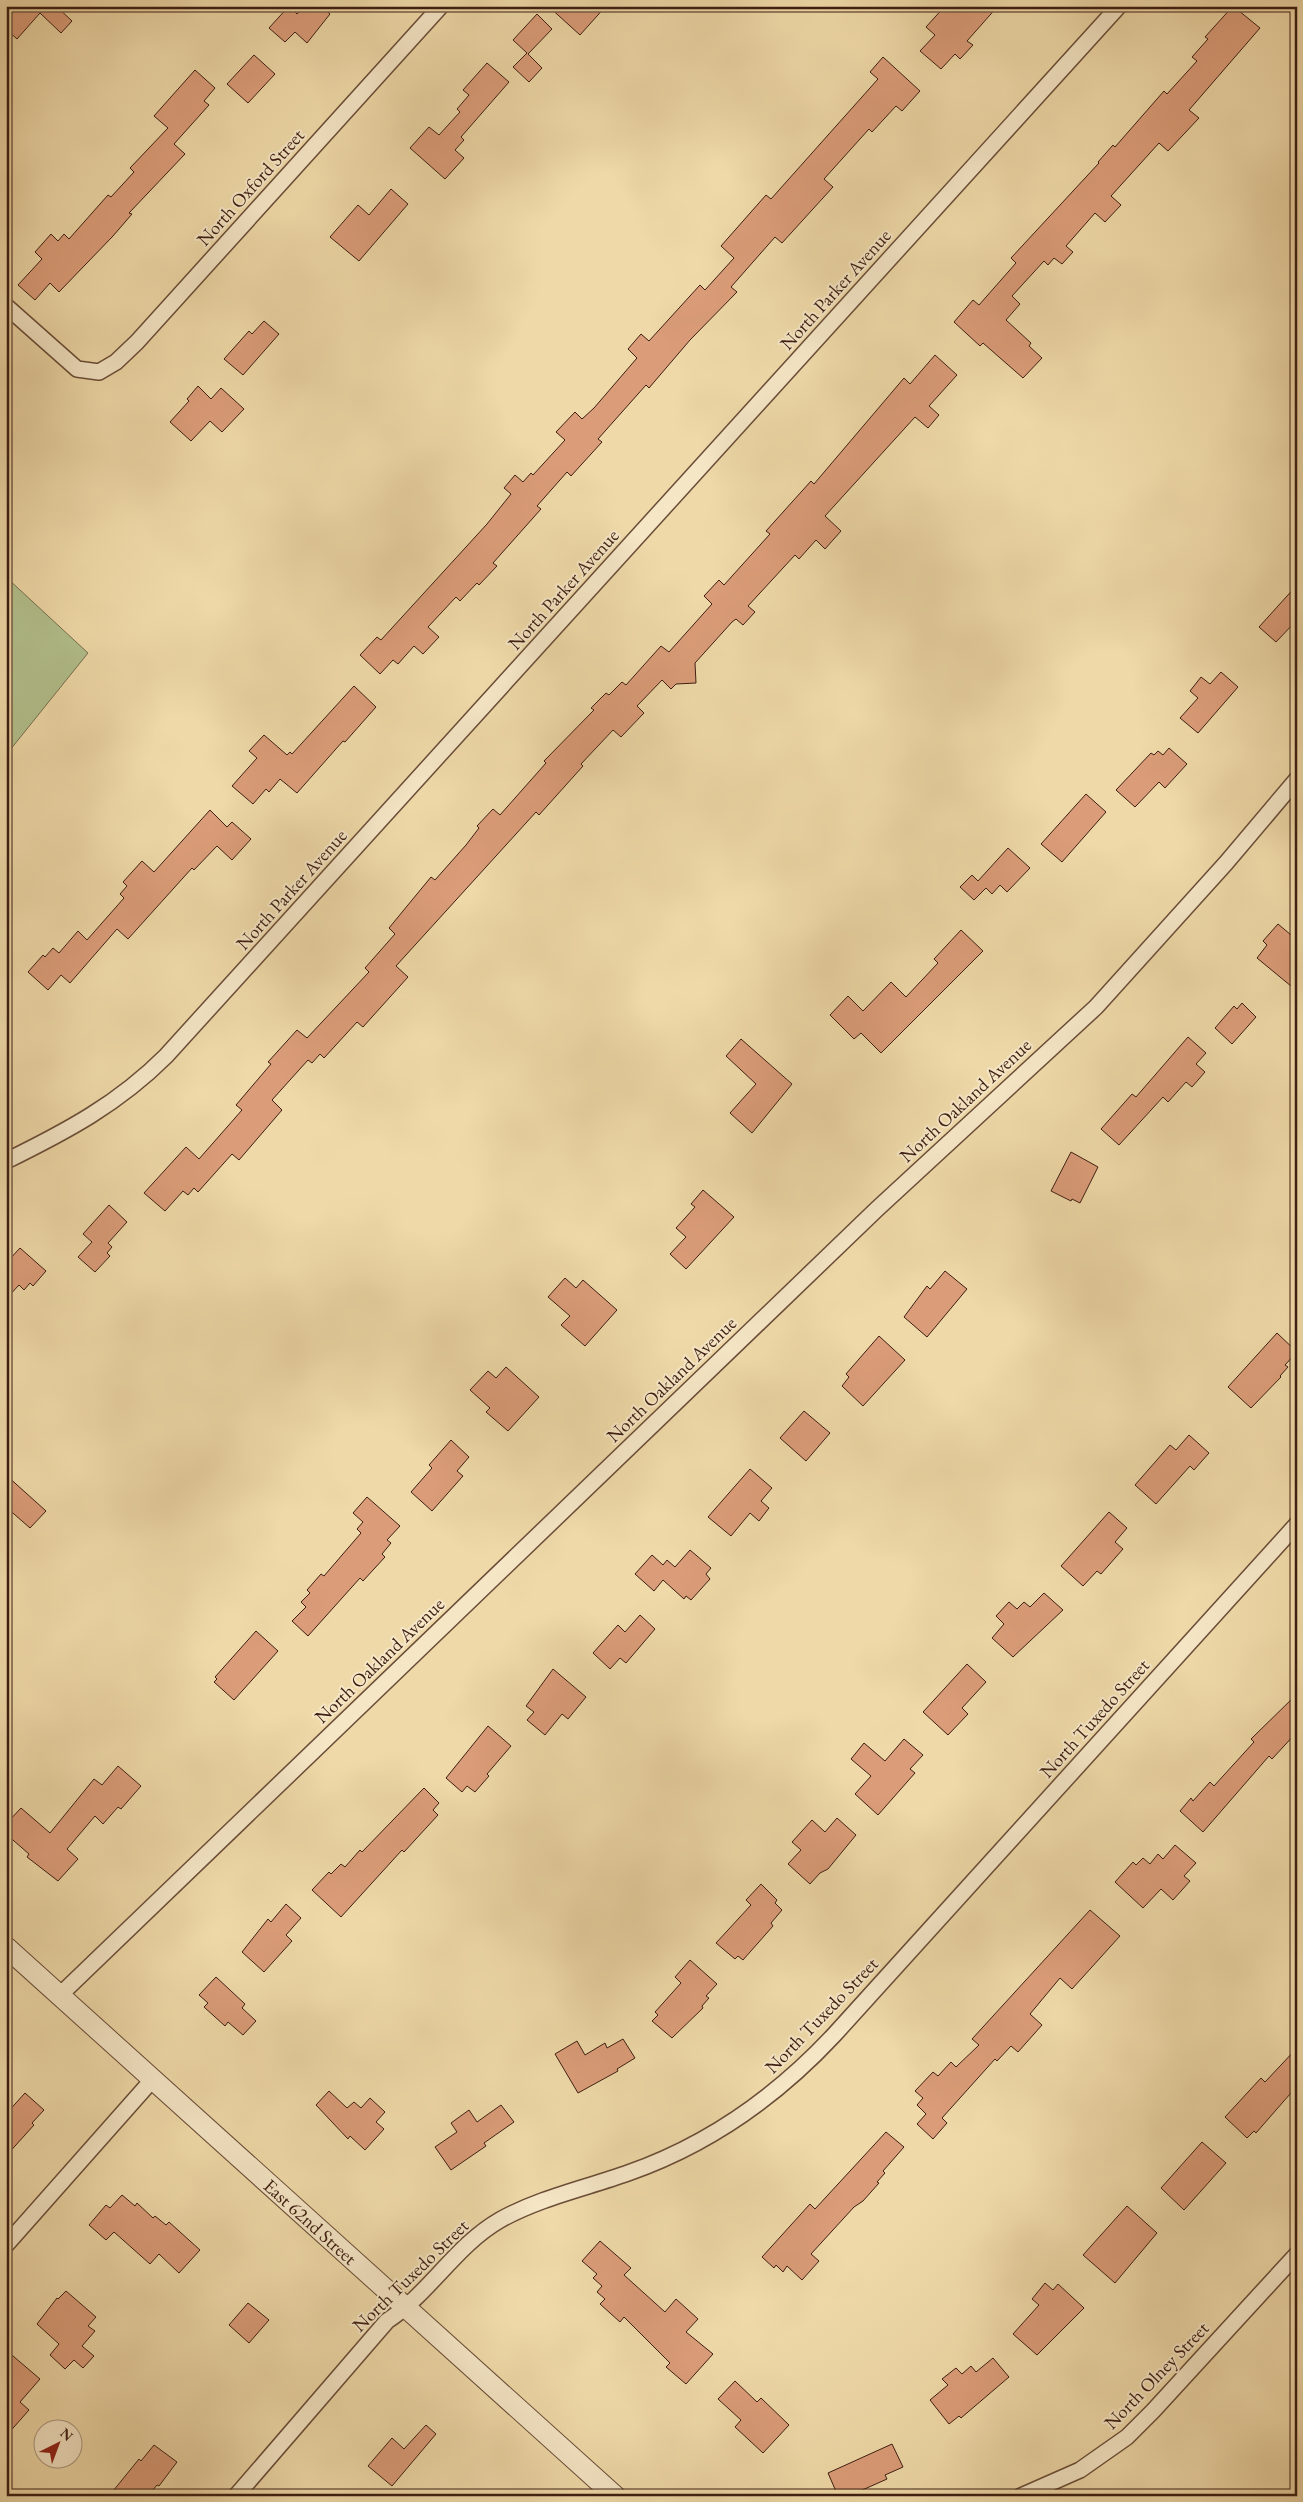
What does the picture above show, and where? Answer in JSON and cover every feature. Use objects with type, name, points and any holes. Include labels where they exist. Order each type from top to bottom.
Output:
[{"type":"street","name":"North Oxford Street","points":[[6,306],[76,369],[99,372],[116,362],[137,342],[441,6]]},
{"type":"street","name":"North Parker Avenue","points":[[6,1162],[63,1133],[102,1110],[139,1082],[166,1056],[1119,6]]},
{"type":"street","name":"North Oakland Avenue","points":[[60,1995],[870,1216],[1096,1007],[1226,863],[1297,779]]},
{"type":"street","name":"North Tuxedo Street","points":[[236,2496],[387,2321],[407,2308],[458,2251],[489,2227],[520,2210],[628,2174],[679,2152],[727,2125],[798,2072],[834,2035],[1297,1524]]},
{"type":"street","name":"East 62nd Street","points":[[6,1947],[616,2496]]},
{"type":"street","points":[[6,2245],[152,2079]]},
{"type":"street","name":"North Olney Street","points":[[1021,2496],[1048,2491],[1088,2465],[1140,2425],[1297,2254]]},
{"type":"green space","points":[[6,577],[88,653],[6,755]]},
{"type":"building","points":[[6,6],[56,6],[72,21],[61,33],[40,13],[17,39],[6,29]]},
{"type":"building","points":[[289,6],[297,14],[304,6],[321,6],[330,14],[307,43],[295,32],[285,42],[269,28]]},
{"type":"building","points":[[548,6],[606,6],[580,35]]},
{"type":"building","points":[[945,6],[998,6],[967,41],[973,45],[960,59],[955,54],[941,69],[920,51],[935,35],[926,27]]},
{"type":"building","points":[[1233,6],[1260,28],[1189,110],[1199,118],[1168,151],[1159,143],[1111,196],[1121,205],[1105,222],[1095,213],[1066,246],[1073,252],[1062,264],[1054,258],[1048,265],[1044,261],[1012,296],[1020,304],[1006,320],[1031,343],[1029,346],[1042,358],[1023,378],[983,343],[980,346],[954,322],[973,300],[979,305],[1016,263],[1011,258],[1099,163],[1113,145],[1115,147],[1164,91],[1167,94],[1197,61],[1192,57],[1208,39],[1205,37]]},
{"type":"building","points":[[537,14],[552,29],[528,54],[542,68],[529,82],[513,67],[527,53],[513,40]]},
{"type":"building","points":[[254,55],[275,74],[248,103],[227,84]]},
{"type":"building","points":[[883,57],[920,91],[902,111],[896,106],[872,132],[869,129],[824,179],[833,187],[782,243],[775,237],[731,287],[737,292],[690,340],[649,388],[646,385],[598,439],[602,442],[571,476],[567,472],[537,506],[541,509],[493,563],[497,566],[460,601],[456,597],[428,627],[439,637],[423,654],[414,646],[398,664],[393,660],[380,674],[360,655],[377,637],[381,640],[487,524],[511,494],[504,488],[515,475],[523,482],[531,473],[533,475],[565,440],[556,432],[575,412],[582,419],[594,408],[637,358],[628,349],[641,334],[649,341],[700,285],[705,290],[734,258],[721,246],[766,195],[771,199],[878,79],[870,72]]},
{"type":"building","points":[[487,63],[509,82],[461,137],[464,140],[455,150],[464,158],[445,179],[410,148],[429,127],[439,135],[460,112],[457,109],[469,95],[463,90]]},
{"type":"building","points":[[195,70],[215,88],[204,101],[209,105],[174,144],[185,154],[129,213],[132,214],[113,236],[59,292],[50,283],[35,300],[18,285],[42,259],[35,252],[51,234],[58,241],[64,234],[69,239],[108,195],[111,197],[134,172],[130,168],[168,128],[154,116]]},
{"type":"building","points":[[391,189],[408,204],[359,261],[330,237],[358,205],[369,215]]},
{"type":"building","points":[[264,321],[279,334],[243,375],[224,359],[249,331],[252,334]]},
{"type":"building","points":[[935,355],[957,375],[929,406],[939,415],[928,428],[915,417],[825,516],[841,531],[825,549],[816,540],[799,559],[795,555],[748,606],[755,612],[743,625],[736,619],[732,622],[695,663],[696,683],[676,684],[671,689],[662,680],[637,706],[644,713],[621,737],[613,730],[581,764],[583,766],[539,815],[536,812],[396,966],[408,977],[363,1027],[357,1022],[324,1058],[320,1054],[312,1063],[308,1060],[272,1100],[282,1110],[239,1160],[232,1154],[198,1192],[194,1188],[188,1195],[183,1191],[165,1211],[144,1193],[186,1147],[199,1159],[242,1110],[236,1105],[271,1064],[268,1062],[297,1030],[307,1038],[369,972],[365,968],[395,934],[389,928],[431,877],[435,880],[466,845],[479,828],[477,826],[493,809],[500,815],[546,763],[544,761],[594,710],[591,708],[606,693],[609,695],[622,682],[626,685],[661,646],[669,652],[712,604],[704,596],[719,580],[724,585],[770,534],[766,531],[811,481],[814,484],[904,378],[910,384]]},
{"type":"building","points":[[198,386],[211,399],[221,388],[244,409],[222,432],[210,421],[191,441],[170,422],[189,401],[187,399]]},
{"type":"building","points":[[1297,585],[1297,620],[1276,642],[1259,627]]},
{"type":"building","points":[[1221,672],[1238,687],[1198,733],[1180,718],[1198,698],[1190,691],[1201,677],[1210,684]]},
{"type":"building","points":[[354,686],[376,707],[297,793],[280,779],[269,792],[266,789],[253,804],[232,786],[257,758],[249,751],[264,735],[287,755],[290,752],[292,754]]},
{"type":"building","points":[[1169,748],[1187,764],[1165,788],[1159,782],[1135,807],[1116,790],[1151,753],[1154,755],[1158,751],[1163,755]]},
{"type":"building","points":[[1086,794],[1106,812],[1062,862],[1041,844]]},
{"type":"building","points":[[210,810],[227,827],[232,822],[251,839],[232,860],[217,846],[194,870],[192,868],[128,939],[117,929],[70,983],[61,975],[48,990],[28,972],[43,955],[45,957],[53,948],[59,953],[78,931],[87,940],[124,898],[120,894],[127,886],[123,882],[142,861],[154,872]]},
{"type":"building","points":[[1008,848],[1030,868],[1007,892],[1000,885],[992,894],[986,888],[974,900],[960,887],[972,875],[978,881]]},
{"type":"building","points":[[1278,924],[1297,940],[1297,991],[1257,958],[1267,945],[1263,941]]},
{"type":"building","points":[[961,930],[983,951],[881,1053],[861,1033],[854,1039],[830,1015],[848,996],[863,1011],[891,982],[906,997],[938,963],[934,959]]},
{"type":"building","points":[[1242,1003],[1256,1017],[1232,1044],[1215,1028],[1234,1006],[1237,1009]]},
{"type":"building","points":[[1188,1037],[1206,1053],[1196,1064],[1205,1072],[1192,1087],[1186,1082],[1168,1102],[1163,1097],[1119,1145],[1101,1129],[1132,1094],[1136,1097]]},
{"type":"building","points":[[741,1039],[792,1084],[752,1133],[730,1113],[756,1084],[726,1056]]},
{"type":"building","points":[[1071,1152],[1098,1167],[1080,1203],[1072,1199],[1071,1201],[1051,1191]]},
{"type":"building","points":[[703,1190],[734,1217],[686,1269],[670,1254],[686,1237],[676,1228],[695,1207],[691,1204]]},
{"type":"building","points":[[109,1205],[127,1222],[108,1243],[112,1247],[107,1253],[110,1256],[95,1272],[78,1257],[92,1242],[83,1234]]},
{"type":"building","points":[[20,1248],[46,1271],[33,1286],[30,1283],[24,1290],[19,1285],[6,1299],[6,1263]]},
{"type":"building","points":[[945,1271],[967,1289],[927,1337],[904,1317],[927,1286],[930,1289]]},
{"type":"building","points":[[565,1278],[576,1288],[583,1280],[617,1310],[585,1346],[561,1325],[570,1316],[548,1297]]},
{"type":"building","points":[[1277,1333],[1297,1352],[1285,1365],[1288,1367],[1281,1377],[1251,1408],[1228,1387]]},
{"type":"building","points":[[879,1336],[905,1360],[863,1406],[842,1386],[849,1377],[846,1374]]},
{"type":"building","points":[[506,1367],[539,1397],[508,1431],[486,1412],[490,1408],[470,1390],[488,1371],[496,1378]]},
{"type":"building","points":[[804,1411],[830,1433],[806,1461],[780,1438]]},
{"type":"building","points":[[1189,1435],[1209,1453],[1194,1470],[1190,1466],[1156,1504],[1135,1485],[1170,1445],[1176,1450]]},
{"type":"building","points":[[451,1440],[469,1457],[457,1471],[463,1476],[432,1511],[411,1492],[432,1468],[429,1465]]},
{"type":"building","points":[[750,1469],[772,1488],[761,1501],[769,1508],[759,1521],[750,1513],[731,1536],[708,1517]]},
{"type":"building","points":[[6,1475],[46,1511],[30,1528],[6,1507]]},
{"type":"building","points":[[367,1497],[400,1526],[387,1540],[391,1543],[382,1554],[385,1557],[363,1581],[360,1578],[308,1636],[292,1621],[306,1607],[301,1602],[310,1593],[307,1590],[321,1574],[324,1576],[361,1533],[357,1529],[363,1522],[353,1513]]},
{"type":"building","points":[[1109,1512],[1127,1528],[1115,1542],[1123,1549],[1101,1574],[1097,1571],[1083,1586],[1061,1566]]},
{"type":"building","points":[[690,1550],[711,1568],[706,1574],[710,1579],[691,1600],[686,1596],[684,1599],[663,1580],[654,1591],[635,1574],[652,1555],[663,1565],[667,1560],[675,1567]]},
{"type":"building","points":[[1044,1593],[1063,1610],[1013,1657],[992,1638],[1004,1624],[996,1616],[1009,1602],[1017,1609],[1024,1602],[1030,1607]]},
{"type":"building","points":[[640,1615],[655,1629],[626,1663],[620,1658],[610,1669],[593,1653],[618,1625],[625,1632]]},
{"type":"building","points":[[256,1631],[278,1651],[234,1700],[214,1682],[217,1679],[215,1677]]},
{"type":"building","points":[[967,1664],[986,1682],[962,1708],[968,1714],[948,1735],[923,1712]]},
{"type":"building","points":[[553,1669],[586,1697],[568,1719],[562,1714],[545,1735],[527,1720],[534,1712],[526,1706]]},
{"type":"building","points":[[1297,1694],[1297,1732],[1272,1759],[1269,1756],[1203,1832],[1180,1811],[1191,1798],[1193,1801],[1210,1782],[1214,1786],[1254,1742],[1251,1739]]},
{"type":"building","points":[[488,1726],[511,1746],[487,1774],[489,1776],[475,1792],[467,1786],[462,1792],[446,1778]]},
{"type":"building","points":[[904,1739],[923,1755],[910,1769],[915,1773],[878,1815],[855,1794],[871,1776],[851,1759],[864,1743],[885,1761]]},
{"type":"building","points":[[118,1766],[141,1786],[121,1809],[118,1807],[103,1824],[95,1816],[67,1849],[78,1859],[58,1881],[27,1857],[29,1854],[6,1834],[6,1824],[21,1808],[50,1833],[94,1779],[102,1785]]},
{"type":"building","points":[[424,1788],[439,1803],[433,1810],[438,1815],[404,1852],[402,1850],[341,1917],[312,1890],[329,1872],[331,1874],[341,1864],[345,1867],[360,1850],[362,1852]]},
{"type":"building","points":[[837,1818],[856,1835],[828,1869],[820,1873],[810,1884],[788,1864],[801,1850],[792,1842],[812,1820],[825,1832]]},
{"type":"building","points":[[1175,1845],[1196,1863],[1184,1876],[1190,1881],[1173,1900],[1161,1889],[1143,1908],[1115,1882],[1133,1862],[1136,1865],[1143,1858],[1150,1864],[1158,1854],[1163,1859]]},
{"type":"building","points":[[761,1884],[777,1900],[775,1903],[782,1910],[771,1923],[773,1926],[743,1960],[738,1956],[735,1959],[716,1943],[751,1905],[746,1900]]},
{"type":"building","points":[[286,1904],[301,1918],[286,1935],[292,1941],[264,1972],[242,1952],[268,1919],[271,1922]]},
{"type":"building","points":[[1090,1910],[1120,1936],[1072,1989],[1060,1978],[1030,2014],[1042,2025],[1018,2052],[1011,2046],[997,2061],[995,2059],[942,2118],[947,2123],[933,2139],[917,2124],[926,2114],[917,2105],[923,2098],[915,2091],[933,2072],[938,2076],[951,2062],[956,2067],[979,2045],[972,2039]]},
{"type":"building","points":[[690,1960],[717,1984],[706,1996],[709,1998],[702,2006],[703,2008],[672,2038],[652,2021],[658,2015],[655,2012],[681,1983],[675,1977]]},
{"type":"building","points":[[216,1977],[245,2004],[242,2008],[256,2021],[243,2035],[228,2022],[225,2026],[204,2007],[208,2003],[199,1995]]},
{"type":"building","points":[[623,2039],[635,2058],[617,2069],[618,2071],[578,2093],[555,2054],[577,2041],[585,2055],[605,2043],[607,2048]]},
{"type":"building","points":[[1297,2048],[1297,2086],[1256,2133],[1254,2131],[1247,2138],[1225,2117],[1261,2078],[1265,2082]]},
{"type":"building","points":[[329,2091],[347,2108],[354,2102],[361,2108],[370,2098],[385,2112],[376,2122],[384,2129],[365,2150],[350,2136],[348,2139],[316,2105]]},
{"type":"building","points":[[25,2093],[44,2110],[32,2123],[34,2125],[6,2156],[6,2114]]},
{"type":"building","points":[[501,2105],[514,2122],[484,2143],[486,2146],[451,2170],[435,2147],[457,2132],[451,2123],[469,2110],[477,2122]]},
{"type":"building","points":[[886,2132],[904,2147],[883,2171],[885,2173],[877,2182],[879,2183],[811,2254],[819,2261],[802,2280],[787,2266],[783,2272],[776,2265],[774,2268],[762,2257],[810,2204],[815,2209]]},
{"type":"building","points":[[1202,2142],[1226,2163],[1184,2210],[1161,2188]]},
{"type":"building","points":[[122,2195],[135,2206],[137,2203],[153,2218],[155,2216],[166,2225],[169,2222],[200,2250],[179,2273],[159,2254],[150,2264],[114,2232],[106,2240],[89,2225],[106,2205],[110,2208]]},
{"type":"building","points":[[1127,2206],[1157,2233],[1115,2283],[1083,2255]]},
{"type":"building","points":[[600,2241],[631,2268],[624,2275],[665,2312],[676,2299],[698,2319],[686,2332],[713,2354],[686,2384],[666,2367],[670,2363],[624,2317],[620,2322],[600,2304],[605,2299],[597,2292],[602,2286],[593,2278],[597,2274],[582,2261]]},
{"type":"building","points":[[1045,2283],[1053,2290],[1058,2284],[1084,2308],[1037,2355],[1013,2334],[1039,2305],[1032,2299]]},
{"type":"building","points":[[66,2291],[96,2317],[88,2326],[95,2331],[82,2346],[94,2356],[83,2368],[74,2360],[65,2369],[50,2355],[59,2344],[37,2324],[57,2298]]},
{"type":"building","points":[[248,2303],[269,2320],[249,2343],[229,2325]]},
{"type":"building","points":[[6,2350],[40,2379],[20,2402],[29,2410],[6,2436]]},
{"type":"building","points":[[993,2358],[1009,2377],[961,2418],[959,2416],[949,2424],[930,2400],[948,2385],[942,2379],[956,2368],[962,2374],[971,2366],[976,2372]]},
{"type":"building","points":[[735,2381],[757,2402],[761,2398],[789,2425],[763,2453],[735,2427],[741,2420],[718,2399]]},
{"type":"building","points":[[426,2425],[436,2434],[392,2486],[368,2466],[392,2438],[404,2449]]},
{"type":"building","points":[[892,2444],[903,2467],[885,2475],[887,2479],[849,2496],[838,2496],[828,2473]]},
{"type":"building","points":[[154,2445],[177,2462],[159,2486],[157,2485],[148,2496],[109,2496],[139,2459],[141,2461]]}]
